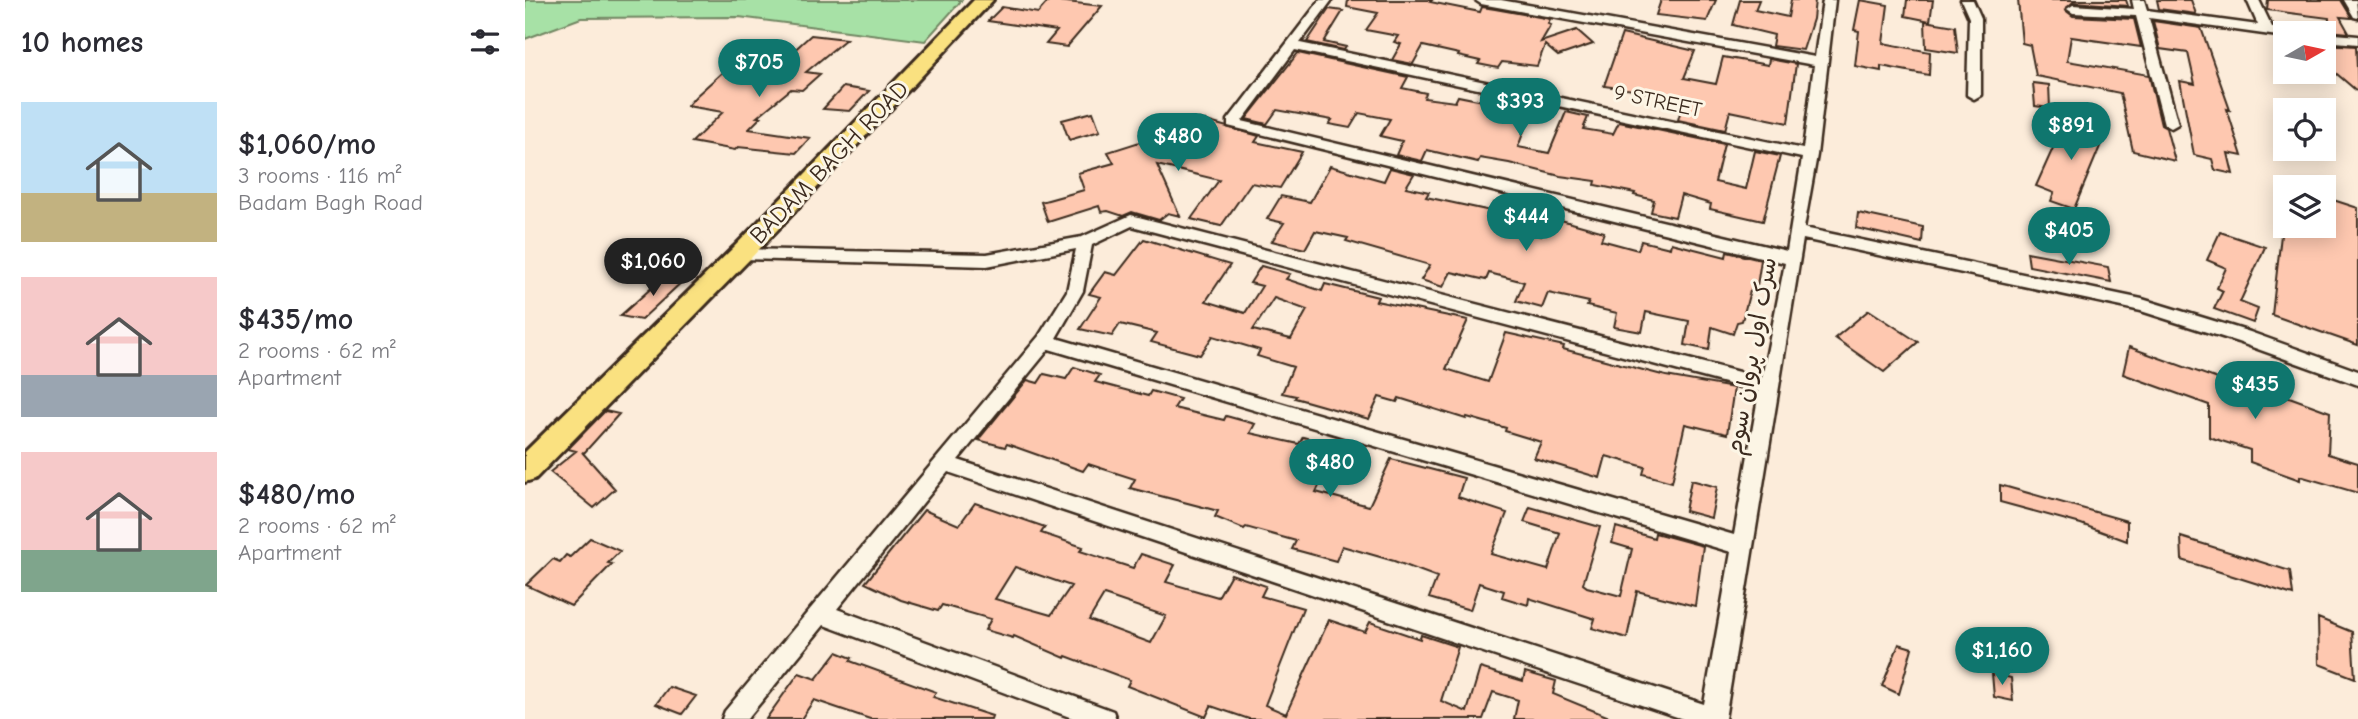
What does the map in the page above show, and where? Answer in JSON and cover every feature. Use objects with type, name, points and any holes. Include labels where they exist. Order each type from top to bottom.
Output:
[{"type":"main road","name":"BADAM BAGH ROAD","points":[[525,470],[742,253],[984,0]]},
{"type":"street","points":[[1325,0],[1233,123],[1794,259]]},
{"type":"street","points":[[1481,0],[1820,62]]},
{"type":"street","name":"سرک اول پروان سوم","points":[[1713,718],[1769,387],[1794,259],[1829,0]]},
{"type":"street","points":[[1967,0],[1975,18],[1974,95]]},
{"type":"street","points":[[2253,0],[2267,32]]},
{"type":"street","points":[[2350,0],[2358,14]]},
{"type":"street","points":[[2140,6],[2171,124]]},
{"type":"street","points":[[2073,9],[2140,6],[2273,32]]},
{"type":"street","points":[[2336,38],[2358,40]]},
{"type":"street","name":"9 STREET","points":[[1292,45],[1810,155]]},
{"type":"street","points":[[742,253],[988,260],[1085,242],[1131,220],[1769,387]]},
{"type":"street","points":[[1796,232],[2142,306],[2244,337],[2358,378]]},
{"type":"street","points":[[733,719],[1045,341],[1075,291],[1085,242]]},
{"type":"street","points":[[1045,341],[1742,546]]},
{"type":"street","points":[[944,463],[1713,718]]},
{"type":"street","points":[[820,614],[1105,719]]},
{"type":"green space","points":[[525,0],[962,0],[925,41],[739,17],[581,18],[525,39]]},
{"type":"building","points":[[1049,0],[1102,6],[1067,47],[1046,44],[1057,31],[988,21],[1002,7],[1038,13]]},
{"type":"building","points":[[1348,0],[1432,0],[1430,2],[1480,12],[1482,7],[1495,9],[1550,19],[1548,24],[1551,25],[1541,42],[1577,30],[1593,44],[1558,56],[1545,45],[1537,66],[1502,62],[1498,68],[1478,64],[1480,61],[1458,56],[1459,54],[1423,46],[1413,64],[1392,60],[1401,44],[1394,42],[1398,36],[1366,30],[1378,13],[1347,7]]},
{"type":"building","points":[[1661,0],[1716,0],[1707,21],[1656,15]]},
{"type":"building","points":[[1740,0],[1759,0],[1755,10],[1788,17],[1791,0],[1815,0],[1813,19],[1803,50],[1772,46],[1774,35],[1733,25]]},
{"type":"building","points":[[1860,0],[1888,5],[1883,43],[1930,52],[1929,75],[1881,66],[1881,71],[1855,66],[1859,31],[1854,30]]},
{"type":"building","points":[[1907,0],[1933,0],[1930,21],[1905,16]]},
{"type":"building","points":[[2018,0],[2126,0],[2128,6],[2073,2],[2065,10],[2073,16],[2134,19],[2141,47],[2071,37],[2067,61],[2149,75],[2161,125],[2166,128],[2175,161],[2133,151],[2120,93],[2036,76],[2030,45],[2022,43]]},
{"type":"building","points":[[2157,0],[2191,0],[2196,14],[2159,9]]},
{"type":"building","points":[[2268,0],[2341,0],[2352,18],[2340,17],[2349,33],[2336,32],[2336,21],[2329,21],[2329,18],[2267,10]]},
{"type":"building","points":[[1329,9],[1343,11],[1324,42],[1346,47],[1344,50],[1307,42]]},
{"type":"building","points":[[1925,21],[1955,26],[1958,53],[1926,48]]},
{"type":"building","points":[[2153,21],[2201,28],[2230,110],[2227,109],[2242,156],[2228,153],[2233,174],[2215,170],[2212,159],[2194,155],[2180,81],[2195,84],[2188,53],[2160,49]]},
{"type":"building","points":[[1622,34],[1695,51],[1684,78],[1716,84],[1723,57],[1768,65],[1769,59],[1796,64],[1788,123],[1730,111],[1725,130],[1678,120],[1683,102],[1662,98],[1663,94],[1604,86]]},
{"type":"building","points":[[811,35],[846,39],[806,72],[820,74],[802,90],[791,89],[757,117],[761,117],[749,129],[810,138],[796,153],[738,147],[735,150],[692,142],[723,112],[687,106],[727,68],[768,74]]},
{"type":"building","points":[[2336,45],[2356,46],[2358,92],[2336,73]]},
{"type":"building","points":[[1298,53],[1408,77],[1402,88],[1426,93],[1424,98],[1455,102],[1458,96],[1483,101],[1486,93],[1510,99],[1502,115],[1528,120],[1518,147],[1549,153],[1566,112],[1588,117],[1583,129],[1613,134],[1619,122],[1724,144],[1715,182],[1746,189],[1755,151],[1780,156],[1763,221],[1710,209],[1711,204],[1681,195],[1675,217],[1651,212],[1654,200],[1634,195],[1635,193],[1595,185],[1596,181],[1560,176],[1509,163],[1480,158],[1478,162],[1427,150],[1422,161],[1396,155],[1402,141],[1380,136],[1390,119],[1359,113],[1350,128],[1329,124],[1332,120],[1277,110],[1267,124],[1246,119]]},
{"type":"building","points":[[2033,83],[2049,85],[2050,108],[2035,106]]},
{"type":"building","points":[[843,87],[869,91],[850,111],[823,109]]},
{"type":"building","points":[[1093,112],[1100,131],[1069,140],[1062,120]]},
{"type":"building","points":[[1199,119],[1259,136],[1255,142],[1302,152],[1280,188],[1251,183],[1221,226],[1191,219],[1219,180],[1157,165],[1180,216],[1168,213],[1159,220],[1132,212],[1123,216],[1108,211],[1101,212],[1099,206],[1048,222],[1041,202],[1084,190],[1078,173],[1114,163],[1108,152],[1143,141],[1140,134],[1165,126],[1186,137]]},
{"type":"building","points":[[2066,119],[2106,132],[2074,209],[2051,201],[2054,193],[2036,186]]},
{"type":"building","points":[[1330,166],[1384,181],[1390,168],[1414,174],[1406,187],[1429,192],[1426,197],[1491,211],[1494,203],[1517,208],[1510,228],[1541,236],[1550,217],[1604,232],[1601,240],[1638,250],[1641,241],[1670,248],[1671,243],[1726,257],[1727,252],[1761,260],[1756,292],[1750,291],[1742,321],[1737,322],[1733,334],[1712,327],[1709,350],[1685,345],[1689,321],[1646,312],[1642,332],[1614,327],[1617,313],[1587,306],[1589,302],[1548,293],[1542,308],[1516,301],[1524,282],[1489,273],[1486,280],[1451,272],[1443,287],[1421,280],[1430,265],[1346,241],[1348,238],[1315,231],[1305,249],[1272,241],[1284,223],[1267,219],[1281,196],[1310,202]]},
{"type":"building","points":[[2336,201],[2358,208],[2358,345],[2272,315],[2281,238],[2336,238]]},
{"type":"building","points":[[1858,213],[1923,227],[1922,243],[1856,228]]},
{"type":"building","points":[[2220,232],[2265,247],[2240,302],[2258,309],[2253,323],[2214,309],[2223,291],[2217,288],[2226,268],[2207,260]]},
{"type":"building","points":[[1144,239],[1230,265],[1206,301],[1245,313],[1262,286],[1250,283],[1261,266],[1290,274],[1286,279],[1322,291],[1325,284],[1378,297],[1376,301],[1468,320],[1446,369],[1488,382],[1506,333],[1564,346],[1563,349],[1666,376],[1734,388],[1727,434],[1685,424],[1672,482],[1643,474],[1645,467],[1606,456],[1600,478],[1534,458],[1541,442],[1505,431],[1506,428],[1467,417],[1466,419],[1399,398],[1397,402],[1379,397],[1369,419],[1282,393],[1293,367],[1257,356],[1260,350],[1213,336],[1200,355],[1151,342],[1157,333],[1120,324],[1112,336],[1080,329],[1101,297],[1089,294],[1105,272],[1116,275]],"holes":[[[1274,298],[1307,310],[1291,339],[1253,330]]]},
{"type":"building","points":[[2027,252],[2108,267],[2111,282],[2029,266]]},
{"type":"building","points":[[666,275],[685,279],[641,320],[620,316]]},
{"type":"building","points":[[1869,310],[1918,342],[1884,372],[1835,338]]},
{"type":"building","points":[[2129,347],[2223,381],[2224,373],[2330,412],[2328,454],[2358,463],[2358,493],[2300,476],[2300,480],[2250,462],[2250,450],[2209,437],[2209,405],[2123,374]]},
{"type":"building","points":[[1074,367],[1100,375],[1095,382],[1148,396],[1151,391],[1180,399],[1174,408],[1224,420],[1226,416],[1255,424],[1250,433],[1299,444],[1303,437],[1338,447],[1316,492],[1369,506],[1391,459],[1464,478],[1458,497],[1507,513],[1491,554],[1548,570],[1560,533],[1524,522],[1530,507],[1600,527],[1583,584],[1587,587],[1621,596],[1632,549],[1612,543],[1616,527],[1654,538],[1655,533],[1703,546],[1695,606],[1637,591],[1627,638],[1592,628],[1595,619],[1529,598],[1528,605],[1502,597],[1504,591],[1479,583],[1470,610],[1429,598],[1437,577],[1394,561],[1342,546],[1336,561],[1292,549],[1296,541],[1246,527],[1244,529],[1215,517],[1218,511],[1130,488],[1135,479],[1088,464],[1083,471],[1007,444],[1005,447],[978,440],[1027,380],[1038,383],[1044,374],[1066,379]]},
{"type":"building","points":[[605,411],[619,414],[584,453],[582,452],[615,489],[594,508],[550,472],[576,451],[568,449]]},
{"type":"building","points":[[1691,480],[1717,487],[1711,518],[1685,511]]},
{"type":"building","points":[[2000,485],[2127,521],[2127,541],[2081,524],[2000,502]]},
{"type":"building","points":[[975,503],[1045,527],[1041,533],[1083,547],[1080,551],[1133,568],[1141,554],[1175,565],[1166,582],[1218,597],[1231,574],[1266,586],[1261,596],[1303,608],[1265,705],[1286,714],[1329,620],[1365,632],[1370,622],[1420,639],[1421,635],[1458,647],[1441,701],[1467,712],[1480,668],[1523,681],[1525,672],[1556,681],[1553,694],[1614,719],[1514,719],[1518,700],[1493,692],[1483,719],[1249,719],[1211,706],[1206,717],[1127,686],[1130,680],[1066,656],[1065,658],[1014,636],[1013,638],[985,630],[991,619],[942,605],[938,611],[901,600],[865,583],[924,510],[959,525]],"holes":[[[1015,567],[1071,586],[1051,615],[995,599]],[[1104,595],[1166,616],[1151,643],[1089,620]]]},
{"type":"building","points":[[2181,537],[2290,571],[2293,595],[2182,560]]},
{"type":"building","points":[[590,538],[620,551],[608,563],[612,564],[571,606],[526,585],[553,559],[560,562],[566,555],[570,557]]},
{"type":"building","points":[[2318,618],[2352,632],[2355,678],[2319,664]]},
{"type":"building","points":[[1899,644],[1912,648],[1899,694],[1882,686]]},
{"type":"building","points":[[837,652],[852,658],[850,661],[936,692],[933,697],[992,716],[991,719],[870,719],[814,700],[801,719],[766,719],[799,673],[816,679]]},
{"type":"building","points":[[1992,673],[2011,678],[2013,701],[1994,697]]},
{"type":"building","points":[[669,687],[696,696],[682,714],[656,704]]}]
